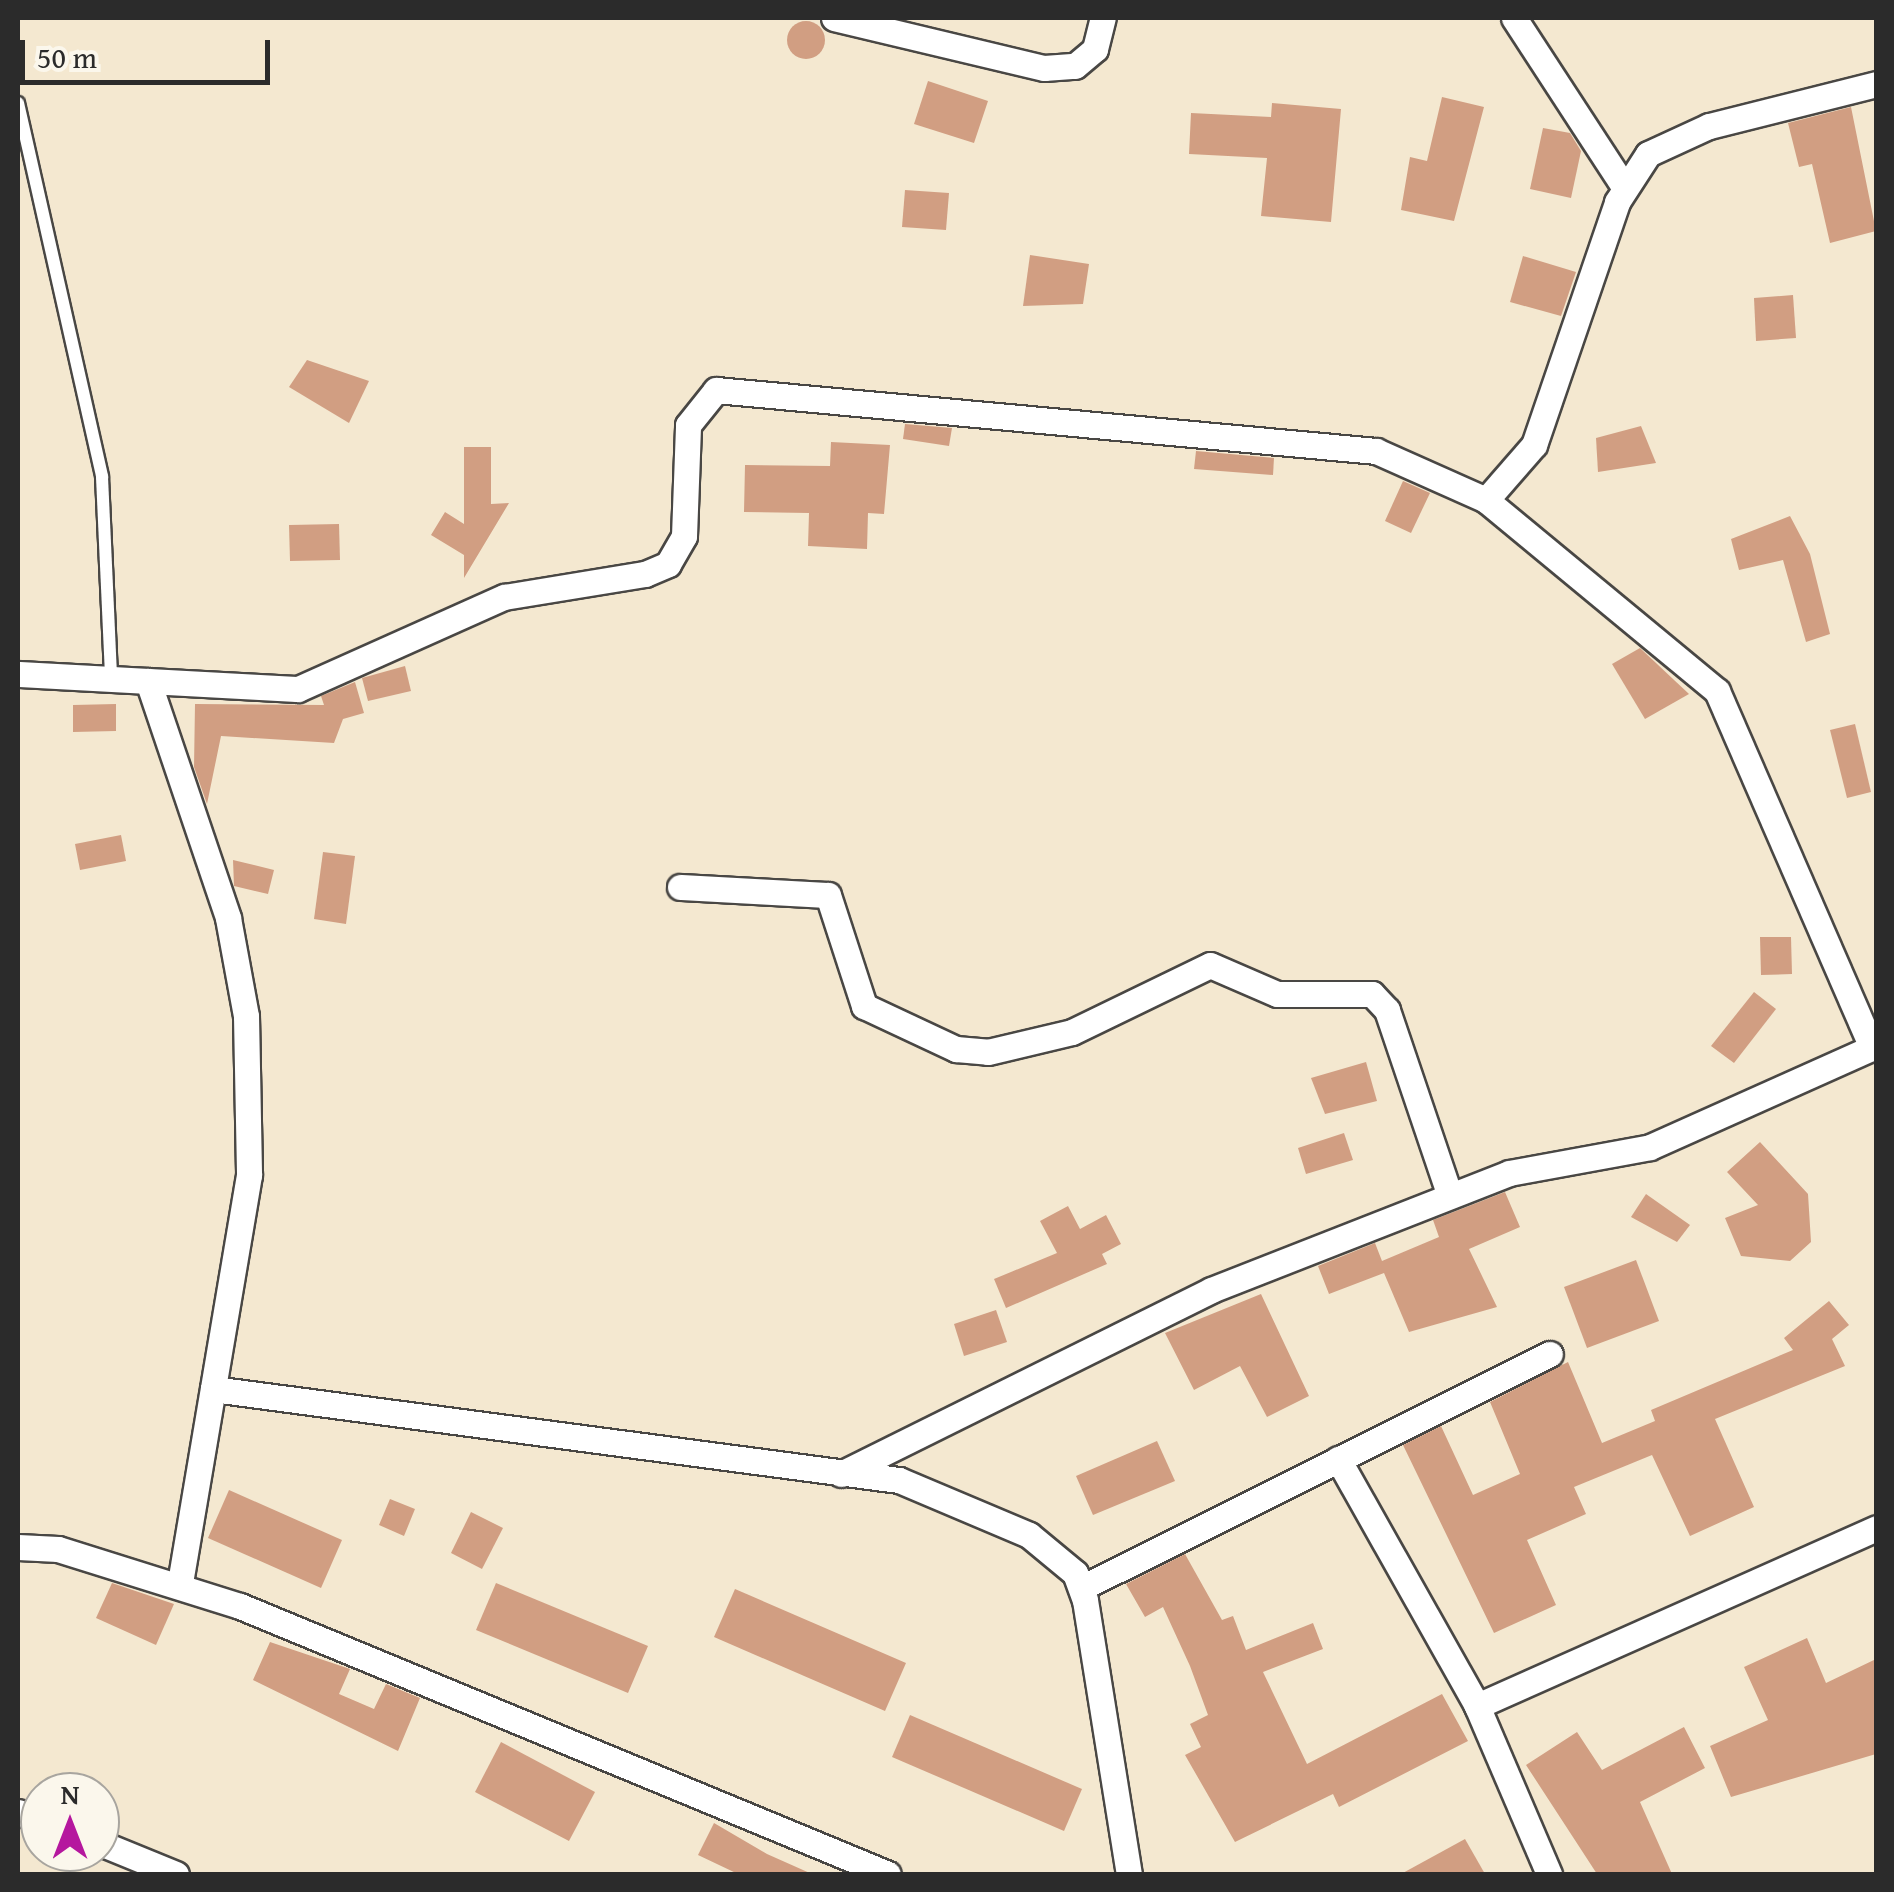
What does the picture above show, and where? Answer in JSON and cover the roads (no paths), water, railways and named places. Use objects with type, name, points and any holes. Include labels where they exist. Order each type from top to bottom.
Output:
[{"type":"street","points":[[834,18],[1044,68],[1075,66],[1095,49],[1102,18]]},
{"type":"street","points":[[1514,18],[1624,187]]},
{"type":"street","points":[[1486,500],[1534,445],[1624,187],[1670,140],[1876,84]]},
{"type":"street","points":[[18,674],[298,689],[504,597],[668,564],[684,536],[688,425],[716,390],[1316,441],[1419,466],[1486,500],[1717,690],[1874,1048],[1650,1147],[1449,1192],[1211,1290],[842,1474]]},
{"type":"street","points":[[148,680],[228,918],[246,1016],[249,1175],[180,1585]]},
{"type":"street","points":[[680,887],[828,896],[864,1006],[956,1049],[1027,1047],[1072,1032],[1210,965],[1277,994],[1372,994],[1388,1010],[1449,1192]]},
{"type":"street","points":[[1081,1588],[1550,1354]]},
{"type":"street","points":[[213,1389],[842,1474],[940,1491],[1056,1552],[1081,1588],[1129,1874]]},
{"type":"street","points":[[1338,1459],[1477,1706],[1549,1874]]},
{"type":"street","points":[[1477,1706],[1876,1528]]},
{"type":"street","points":[[18,1547],[58,1549],[180,1585],[888,1874]]},
{"type":"street","points":[[120,1854],[142,1867],[176,1874]]},
{"type":"lane","points":[[18,103],[102,477],[112,679]]}]
